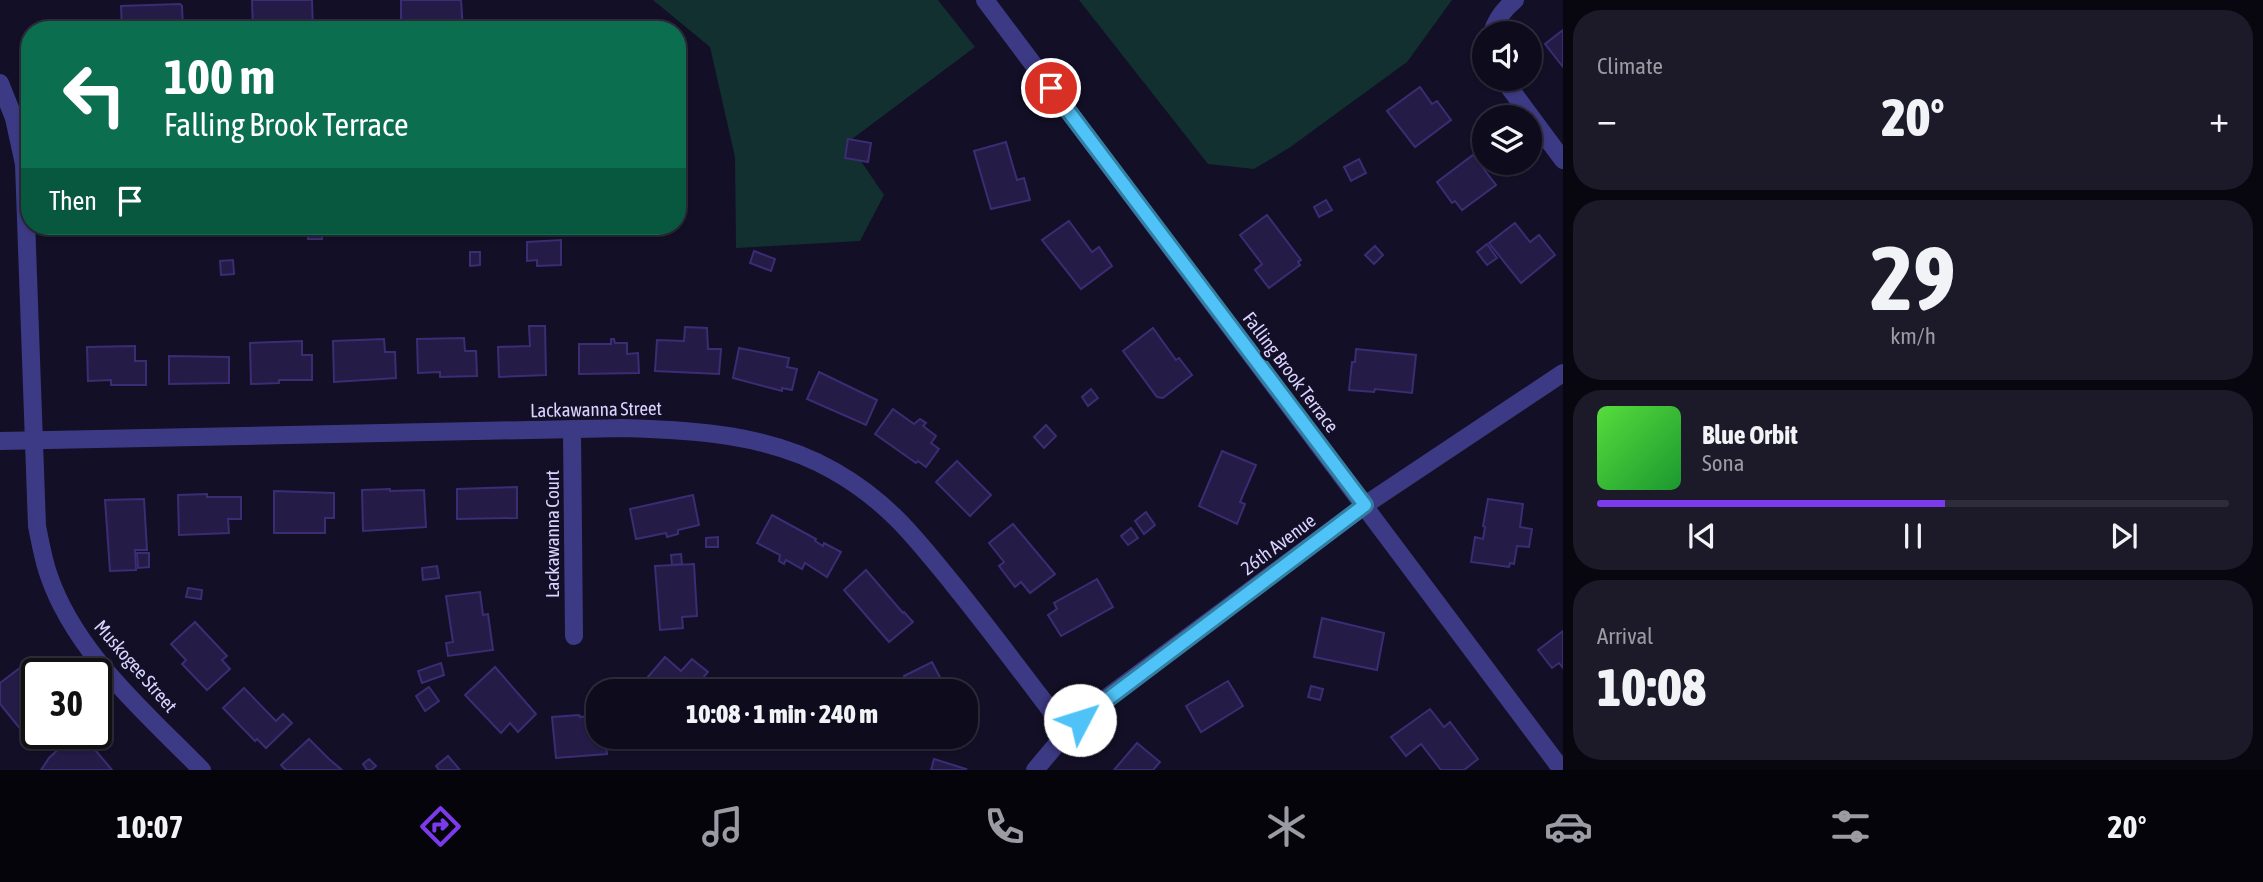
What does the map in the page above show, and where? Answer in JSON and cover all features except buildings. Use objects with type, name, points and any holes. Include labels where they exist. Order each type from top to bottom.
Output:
[{"type":"street","name":"Falling Brook Terrace","points":[[985,0],[1562,770]]},
{"type":"street","points":[[1496,21],[1515,0]]},
{"type":"street","name":"Muskogee Street","points":[[0,83],[21,115]]},
{"type":"street","points":[[1512,91],[1563,160]]},
{"type":"street","name":"Muskogee Street","points":[[26,235],[37,526],[48,573],[58,597],[88,648],[202,770]]},
{"type":"street","name":"26th Avenue","points":[[1035,770],[1067,732],[1094,708],[1365,505],[1563,373]]},
{"type":"street","name":"Lackawanna Street","points":[[0,441],[622,428],[693,430],[737,436],[786,450],[832,469],[866,491],[901,520],[966,599],[1067,732]]},
{"type":"street","name":"Lackawanna Court","points":[[572,430],[574,636]]},
{"type":"green space","points":[[653,0],[938,0],[975,47],[848,142],[884,195],[860,241],[736,248],[735,157],[710,47],[686,27],[686,21],[678,21]]},
{"type":"green space","points":[[1079,0],[1452,0],[1407,62],[1289,148],[1254,169],[1208,164]]},
{"type":"route","points":[[1051,88],[1365,505],[1080,720]]}]
